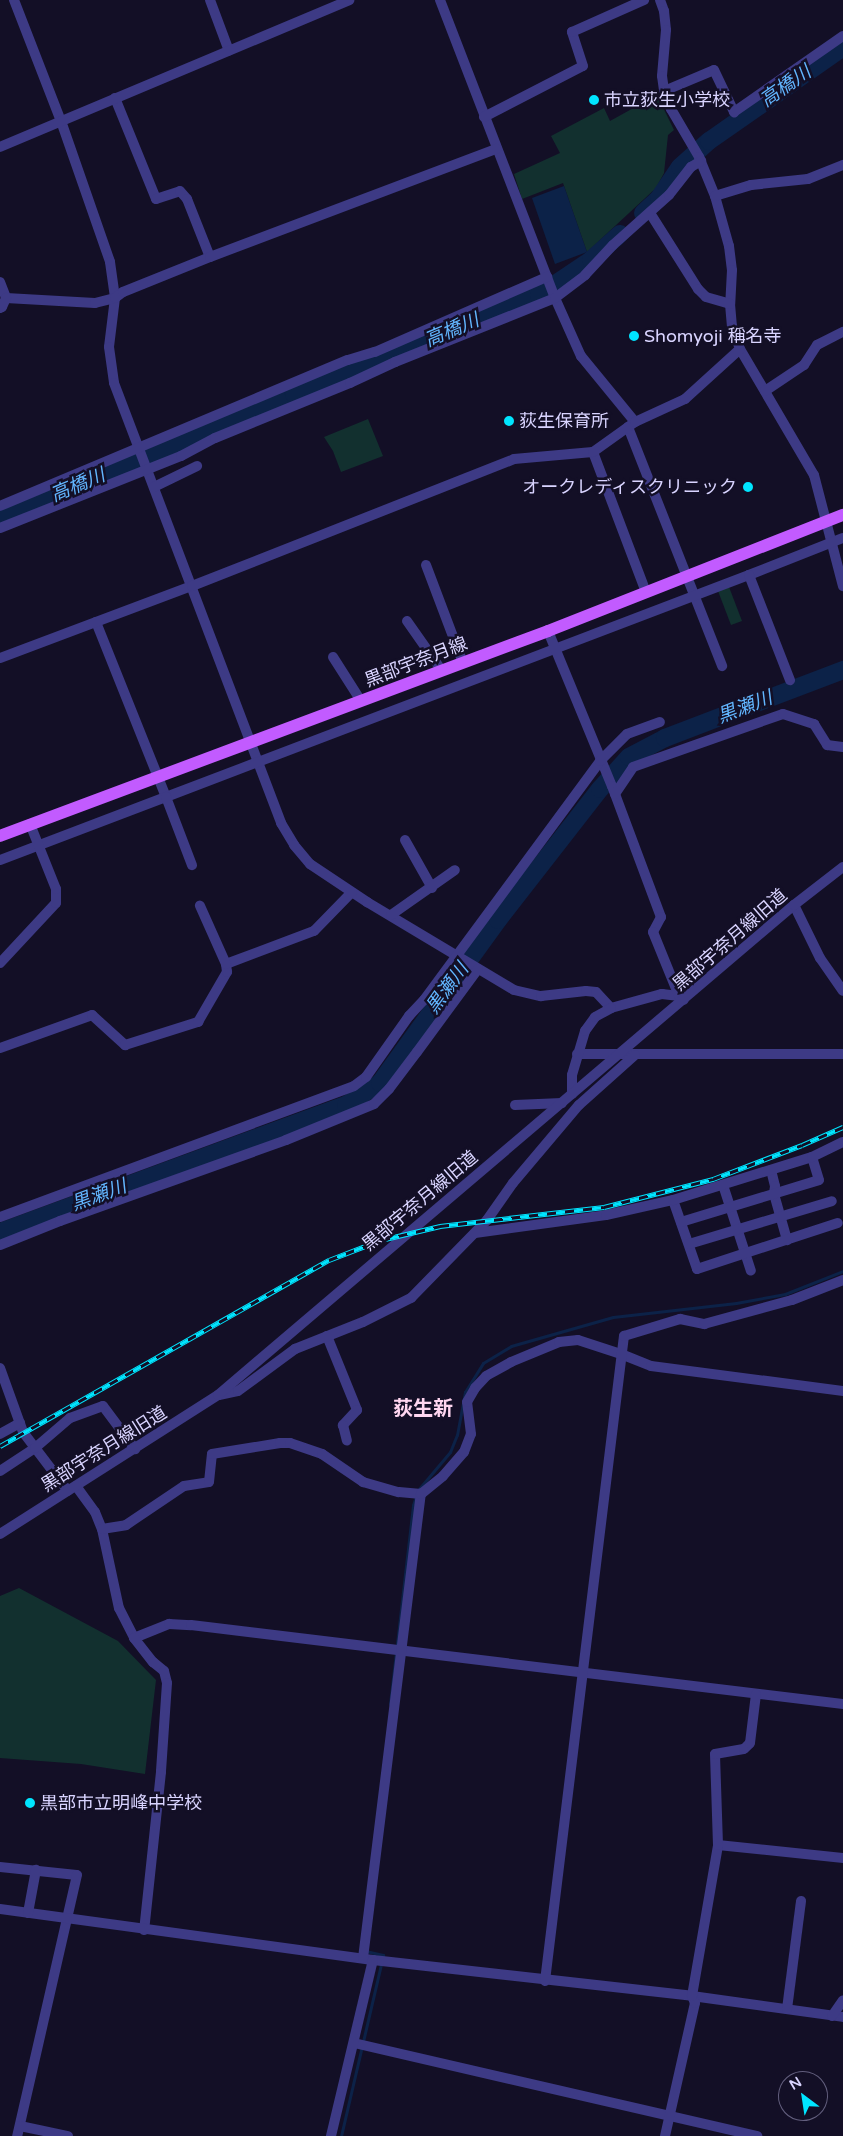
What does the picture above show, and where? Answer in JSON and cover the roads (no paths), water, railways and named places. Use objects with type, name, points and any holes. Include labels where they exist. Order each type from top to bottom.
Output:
[{"type":"main road","name":"黒部宇奈月線","points":[[0,836],[548,631],[843,515]]},
{"type":"street","points":[[14,0],[61,121],[110,262],[115,298],[109,347],[114,383],[281,823],[294,844],[310,864],[352,892],[514,990],[541,996],[586,991],[596,992],[611,1008]]},
{"type":"street","points":[[210,0],[229,51]]},
{"type":"street","points":[[0,147],[349,0]]},
{"type":"street","points":[[440,0],[547,278],[581,356],[632,424],[722,666]]},
{"type":"street","points":[[484,117],[583,66],[572,32],[644,0]]},
{"type":"street","points":[[660,0],[664,11],[666,30],[662,76],[664,91],[671,109],[701,161],[715,196],[729,246],[732,270],[730,304],[732,326],[740,349],[814,474],[843,586]]},
{"type":"street","points":[[664,91],[714,70],[734,112],[843,36]]},
{"type":"street","points":[[116,98],[156,199],[180,191],[187,199],[210,257]]},
{"type":"street","points":[[6,298],[95,303],[115,298],[123,292],[210,257],[496,149]]},
{"type":"street","points":[[0,528],[350,383],[395,362],[555,298],[585,275],[613,245],[669,195],[691,167],[701,161]]},
{"type":"street","points":[[715,196],[751,185],[808,178],[843,165]]},
{"type":"street","points":[[650,213],[698,289],[706,297],[730,304]]},
{"type":"street","points":[[0,506],[348,360],[375,352],[547,278]]},
{"type":"street","points":[[0,282],[6,298],[0,308]]},
{"type":"street","points":[[765,391],[804,365],[816,345],[843,332]]},
{"type":"street","points":[[0,658],[192,586],[514,459],[593,452],[632,424],[685,399],[740,349]]},
{"type":"street","points":[[593,452],[646,592]]},
{"type":"street","points":[[154,487],[198,466]]},
{"type":"street","points":[[0,860],[843,538]]},
{"type":"street","points":[[426,565],[463,663]]},
{"type":"street","points":[[749,575],[790,680]]},
{"type":"street","points":[[407,621],[442,670]]},
{"type":"street","points":[[96,622],[192,865]]},
{"type":"street","points":[[548,631],[614,790],[661,917],[654,932],[682,998]]},
{"type":"street","points":[[333,657],[360,701]]},
{"type":"street","points":[[614,790],[633,767],[783,714],[814,724],[827,745],[843,747]]},
{"type":"street","points":[[0,1217],[354,1086],[366,1077],[602,764],[627,734],[660,722]]},
{"type":"street","points":[[0,963],[56,903],[56,888],[30,824]]},
{"type":"street","points":[[405,840],[432,888]]},
{"type":"street","name":"黒部宇奈月線旧道","points":[[0,1534],[218,1395],[385,1251],[618,1056],[682,998],[843,867]]},
{"type":"street","points":[[391,916],[455,870]]},
{"type":"street","points":[[226,964],[314,931],[352,892]]},
{"type":"street","points":[[794,905],[820,958],[843,991]]},
{"type":"street","points":[[0,1048],[92,1015],[125,1045],[198,1022],[227,972],[226,964],[200,906]]},
{"type":"street","points":[[0,1245],[60,1221],[286,1140],[374,1104],[389,1089],[418,1052],[477,968]]},
{"type":"street","points":[[572,1094],[572,1075],[577,1054],[585,1031],[595,1017],[611,1008],[662,994],[682,998]]},
{"type":"street","points":[[577,1054],[618,1056],[843,1054]]},
{"type":"street","points":[[218,1395],[238,1391],[295,1349],[363,1322],[411,1298],[487,1220],[513,1183],[578,1105],[635,1055]]},
{"type":"street","points":[[515,1105],[562,1103]]},
{"type":"street","points":[[475,1233],[606,1215],[673,1200],[812,1157],[843,1142]]},
{"type":"street","points":[[681,1222],[819,1180],[812,1157]]},
{"type":"street","points":[[771,1170],[775,1186],[774,1194],[788,1240]]},
{"type":"street","points":[[723,1185],[750,1271]]},
{"type":"street","points":[[673,1200],[697,1269],[838,1223]]},
{"type":"street","points":[[688,1244],[832,1201]]},
{"type":"street","points":[[545,1981],[624,1336],[647,1327],[680,1319],[704,1324],[792,1300],[843,1280]]},
{"type":"street","points":[[327,1336],[357,1410],[343,1425],[347,1441]]},
{"type":"street","points":[[363,1958],[421,1494],[443,1476],[464,1452],[471,1434],[467,1402],[475,1388],[486,1376],[511,1362],[559,1342],[578,1340],[622,1354],[651,1366],[843,1391]]},
{"type":"street","points":[[0,1368],[20,1424],[35,1448],[72,1489],[96,1512],[102,1529],[119,1608],[134,1638],[153,1662],[164,1671],[168,1683],[161,1772],[144,1930]]},
{"type":"street","points":[[0,1471],[35,1448],[70,1418],[103,1406],[135,1449]]},
{"type":"street","points":[[0,1434],[20,1424]]},
{"type":"street","points":[[102,1529],[126,1525],[184,1486],[209,1482],[212,1454],[280,1443],[290,1442],[313,1453],[322,1454],[363,1482],[399,1492],[421,1494]]},
{"type":"street","points":[[134,1638],[168,1624],[191,1625],[843,1704]]},
{"type":"street","points":[[665,2136],[695,2003],[692,1996],[718,1845],[715,1754],[744,1748],[750,1743],[756,1694]]},
{"type":"street","points":[[718,1845],[843,1858]]},
{"type":"street","points":[[0,1867],[77,1875],[19,2131],[68,2136]]},
{"type":"street","points":[[28,1913],[36,1870]]},
{"type":"street","points":[[787,2009],[801,1901]]},
{"type":"street","points":[[0,1909],[374,1960],[545,1981],[692,1996],[843,2017]]},
{"type":"street","points":[[331,2136],[374,1960]]},
{"type":"street","points":[[832,2016],[843,2000]]},
{"type":"street","points":[[354,2043],[757,2136]]},
{"type":"water","points":[[564,186],[587,252],[555,264],[532,198]]},
{"type":"waterway","name":"高橋川","points":[[643,213],[659,198],[680,167],[709,141],[843,47]]},
{"type":"waterway","name":"高橋川","points":[[0,519],[294,394],[539,295],[591,260],[620,234]]},
{"type":"waterway","name":"黒瀬川","points":[[0,1232],[346,1105],[380,1083],[498,920],[600,789],[629,757],[665,738],[843,670]]},
{"type":"waterway","points":[[390,1704],[413,1505],[418,1490],[450,1452],[457,1435],[465,1392],[483,1363],[511,1346],[613,1317],[736,1303],[785,1294],[843,1271]]},
{"type":"waterway","points":[[341,2136],[383,1955],[366,1951]]},
{"type":"railway","points":[[0,1446],[329,1260],[381,1240],[440,1226],[604,1207],[713,1179],[843,1127]]},
{"type":"place","name":"市立荻生小学校","points":[[594,100]]},
{"type":"place","name":"Shomyoji 稱名寺","points":[[634,336]]},
{"type":"place","name":"荻生保育所","points":[[509,421]]},
{"type":"place","name":"オークレディスクリニック","points":[[748,487]]},
{"type":"place","name":"黒部市立明峰中学校","points":[[30,1803]]},
{"type":"district","name":"荻生新","points":[[423,1409]]}]
